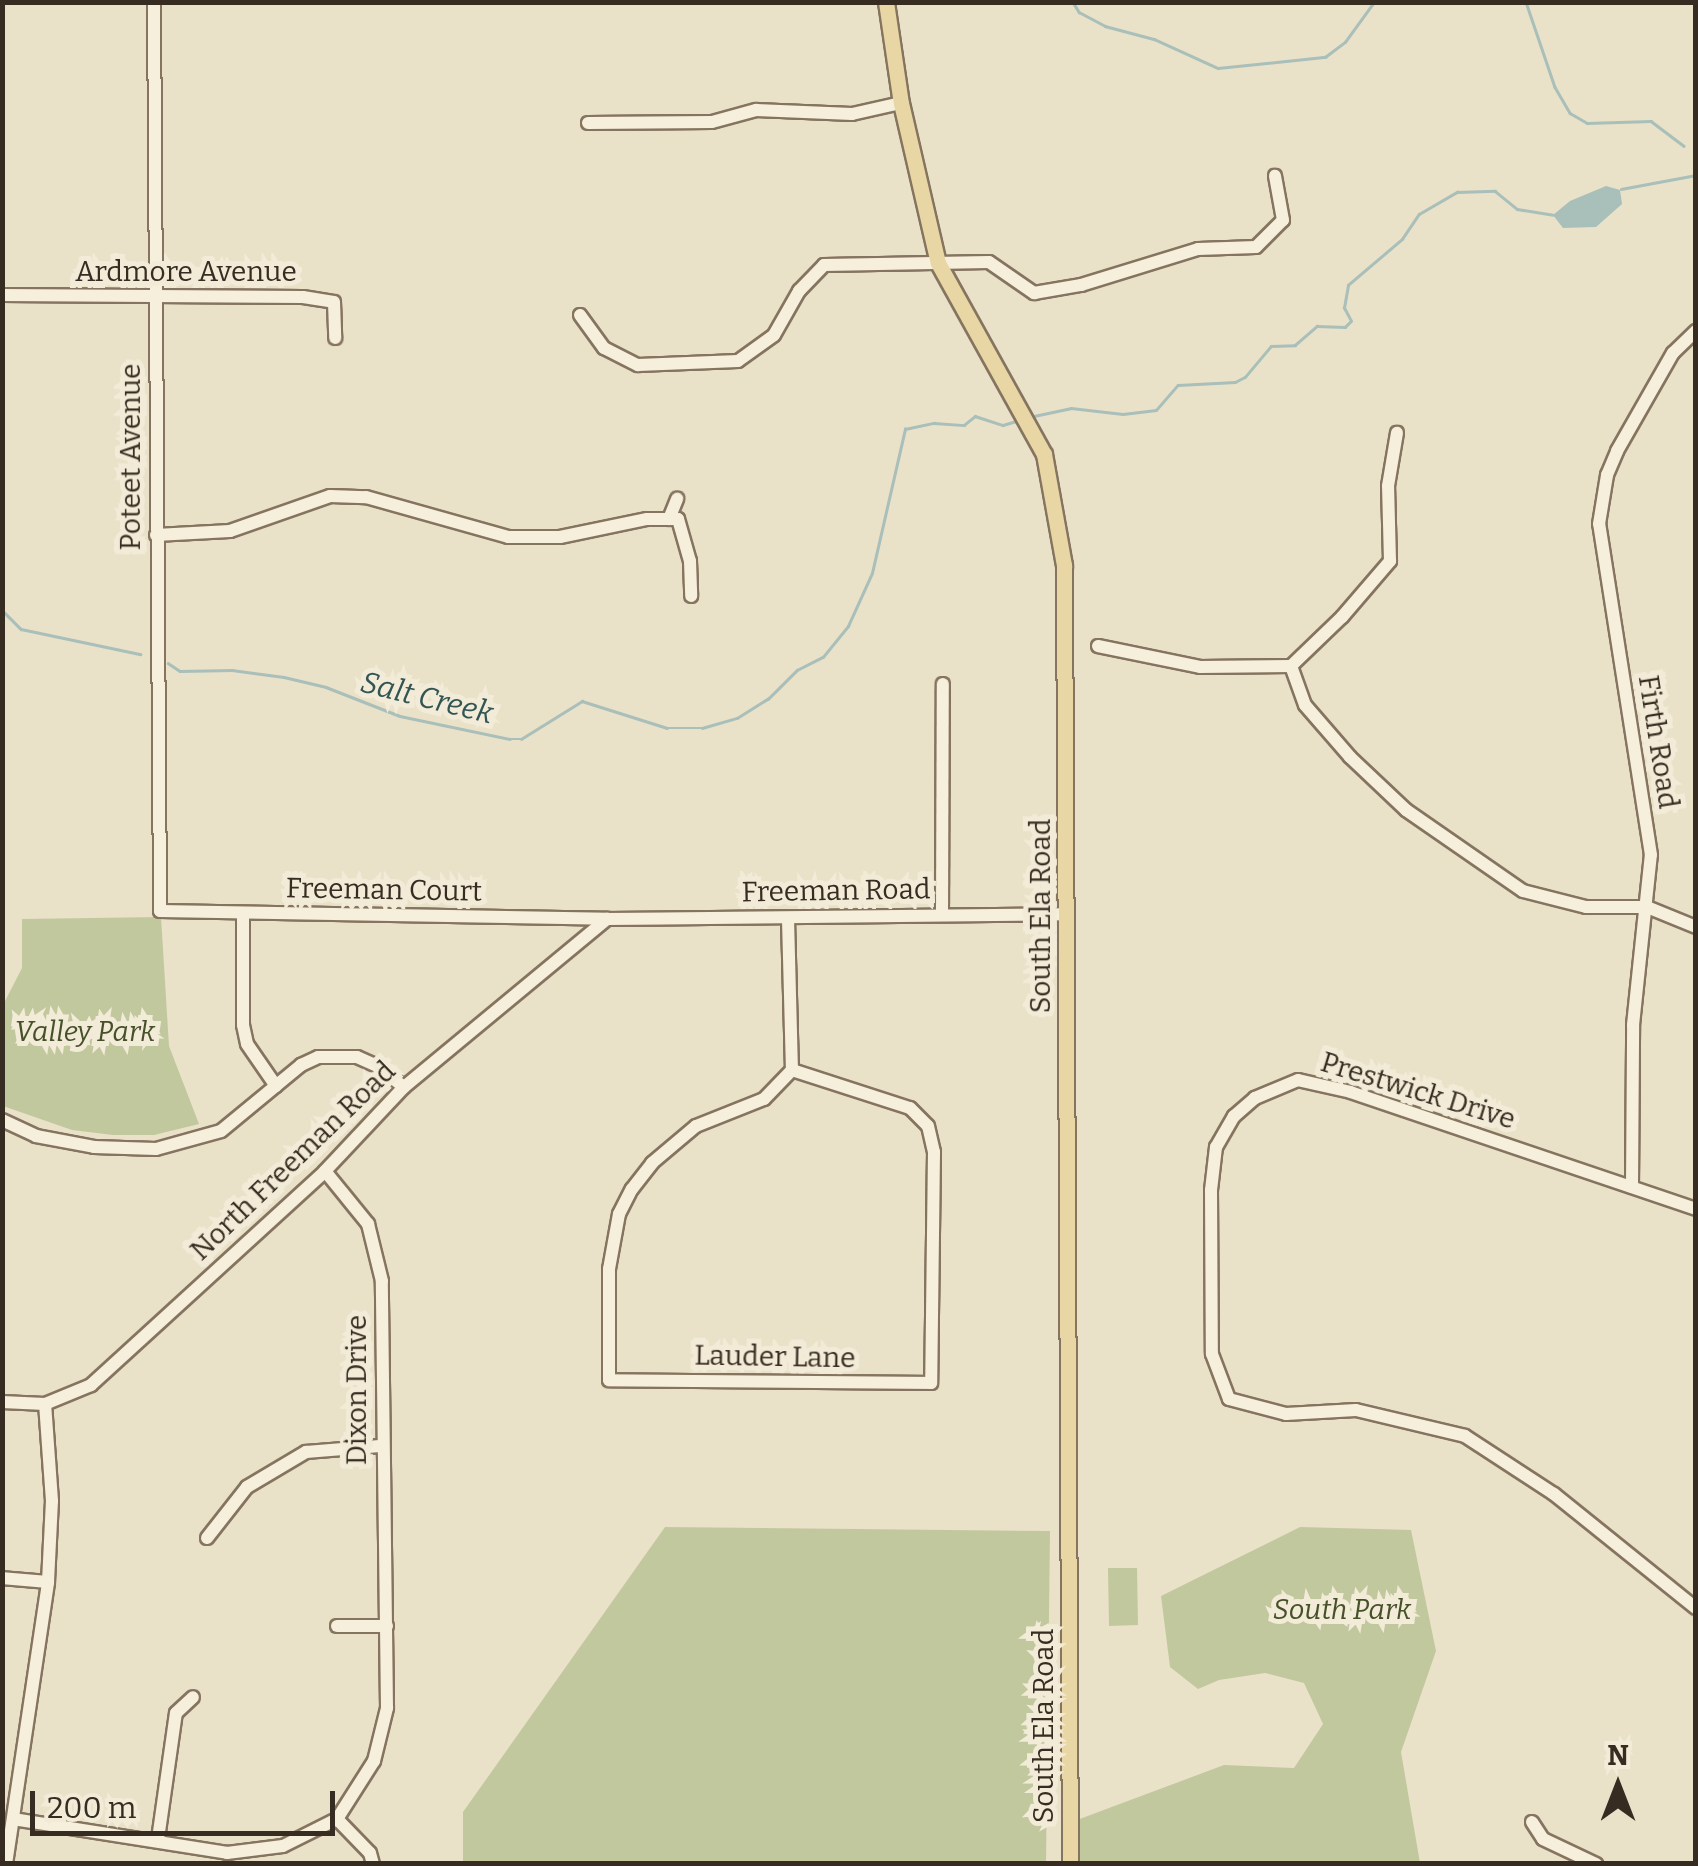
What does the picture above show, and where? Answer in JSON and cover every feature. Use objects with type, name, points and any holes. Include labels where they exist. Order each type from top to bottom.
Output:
[{"type":"main road","name":"South Ela Road","points":[[886,2],[901,103],[938,263],[1044,454],[1064,564],[1070,1864]]},
{"type":"street","name":"Poteet Avenue","points":[[154,2],[160,911]]},
{"type":"street","points":[[588,123],[712,122],[756,110],[852,114],[901,103]]},
{"type":"street","points":[[580,315],[604,348],[638,365],[738,361],[774,335],[799,291],[824,265],[988,262],[1034,293],[1081,285],[1198,249],[1256,247],[1283,220],[1275,176]]},
{"type":"street","name":"Ardmore Avenue","points":[[2,296],[303,297],[334,302],[335,338]]},
{"type":"street","name":"Firth Road","points":[[1632,1187],[1634,1025],[1651,854],[1599,524],[1607,475],[1616,451],[1673,353],[1696,332]]},
{"type":"street","points":[[1098,646],[1200,667],[1291,666],[1342,617],[1390,561],[1388,486],[1397,433]]},
{"type":"street","points":[[156,535],[230,532],[330,496],[366,497],[508,536],[560,537],[647,519],[678,519],[690,562],[691,596]]},
{"type":"street","points":[[669,519],[677,499]]},
{"type":"street","points":[[1291,666],[1305,704],[1350,757],[1406,810],[1523,891],[1586,907],[1647,906],[1696,927]]},
{"type":"street","points":[[942,914],[943,684]]},
{"type":"street","name":"Freeman Court","points":[[160,911],[391,912],[607,919]]},
{"type":"street","points":[[243,914],[243,1025],[247,1044],[276,1086]]},
{"type":"street","name":"Freeman Road","points":[[607,919],[1066,914]]},
{"type":"street","name":"North Freeman Road","points":[[2,1402],[45,1404],[91,1385],[325,1171],[404,1087],[607,919]]},
{"type":"street","points":[[788,919],[792,1070]]},
{"type":"street","points":[[2,1120],[36,1136],[94,1147],[156,1149],[221,1131],[318,1058],[344,1055],[379,1067],[404,1087]]},
{"type":"street","name":"Lauder Lane","points":[[792,1070],[910,1108],[928,1126],[934,1152],[931,1384],[609,1380],[609,1270],[620,1214],[632,1189],[652,1163],[696,1126],[764,1098],[792,1070]]},
{"type":"street","name":"Prestwick Drive","points":[[1632,1187],[1352,1092],[1298,1080],[1255,1098],[1234,1116],[1216,1147],[1211,1190],[1212,1354],[1229,1399],[1286,1414],[1356,1410],[1465,1436],[1554,1494],[1696,1608]]},
{"type":"street","name":"Dixon Drive","points":[[325,1171],[368,1224],[382,1280],[380,1446],[387,1708],[374,1761],[337,1819]]},
{"type":"street","points":[[1632,1187],[1696,1209]]},
{"type":"street","points":[[6,1864],[48,1582],[52,1501],[45,1404]]},
{"type":"street","points":[[208,1538],[247,1487],[306,1452],[380,1446]]},
{"type":"street","points":[[2,1578],[48,1582]]},
{"type":"street","points":[[338,1626],[387,1626]]},
{"type":"street","points":[[158,1840],[176,1713],[193,1697]]},
{"type":"street","points":[[13,1820],[227,1853],[283,1846],[337,1819],[370,1853],[373,1864]]},
{"type":"street","points":[[1532,1822],[1542,1840],[1596,1864]]},
{"type":"green space","name":"Valley Park","points":[[161,917],[169,1046],[199,1124],[154,1135],[113,1135],[72,1130],[3,1106],[3,1005],[22,968],[22,919]]},
{"type":"green space","points":[[665,1527],[1050,1531],[1046,1863],[463,1863],[463,1812]]},
{"type":"green space","name":"South Park","points":[[1300,1527],[1411,1530],[1436,1651],[1401,1752],[1420,1863],[1077,1863],[1077,1820],[1224,1765],[1294,1768],[1323,1724],[1304,1683],[1265,1673],[1219,1680],[1198,1689],[1170,1667],[1161,1596]]},
{"type":"green space","points":[[1108,1568],[1137,1568],[1138,1625],[1109,1626]]},
{"type":"water","points":[[1606,186],[1620,190],[1622,204],[1596,227],[1563,228],[1553,215],[1570,201]]},
{"type":"waterway","points":[[1073,2],[1079,12],[1105,26],[1154,39],[1218,68],[1325,57],[1345,42],[1374,2]]},
{"type":"waterway","points":[[1526,2],[1555,87],[1570,113],[1587,123],[1651,121],[1684,146]]},
{"type":"waterway","name":"Salt Creek","points":[[1621,189],[1696,175]]},
{"type":"waterway","name":"Salt Creek","points":[[1034,416],[1071,408],[1123,414],[1156,410],[1178,385],[1235,382],[1245,377],[1271,346],[1295,345],[1317,326],[1345,327],[1351,321],[1344,308],[1348,285],[1402,239],[1419,214],[1457,192],[1495,191],[1517,209],[1553,215]]},
{"type":"waterway","name":"Salt Creek","points":[[168,663],[180,671],[232,670],[284,677],[326,687],[400,716],[510,739],[521,739],[582,701],[667,728],[702,728],[737,718],[768,699],[797,670],[823,657],[848,626],[872,573],[905,429],[934,423],[964,425],[975,416],[1003,425],[1016,421]]},
{"type":"waterway","name":"Salt Creek","points":[[2,610],[21,629],[140,654]]}]
